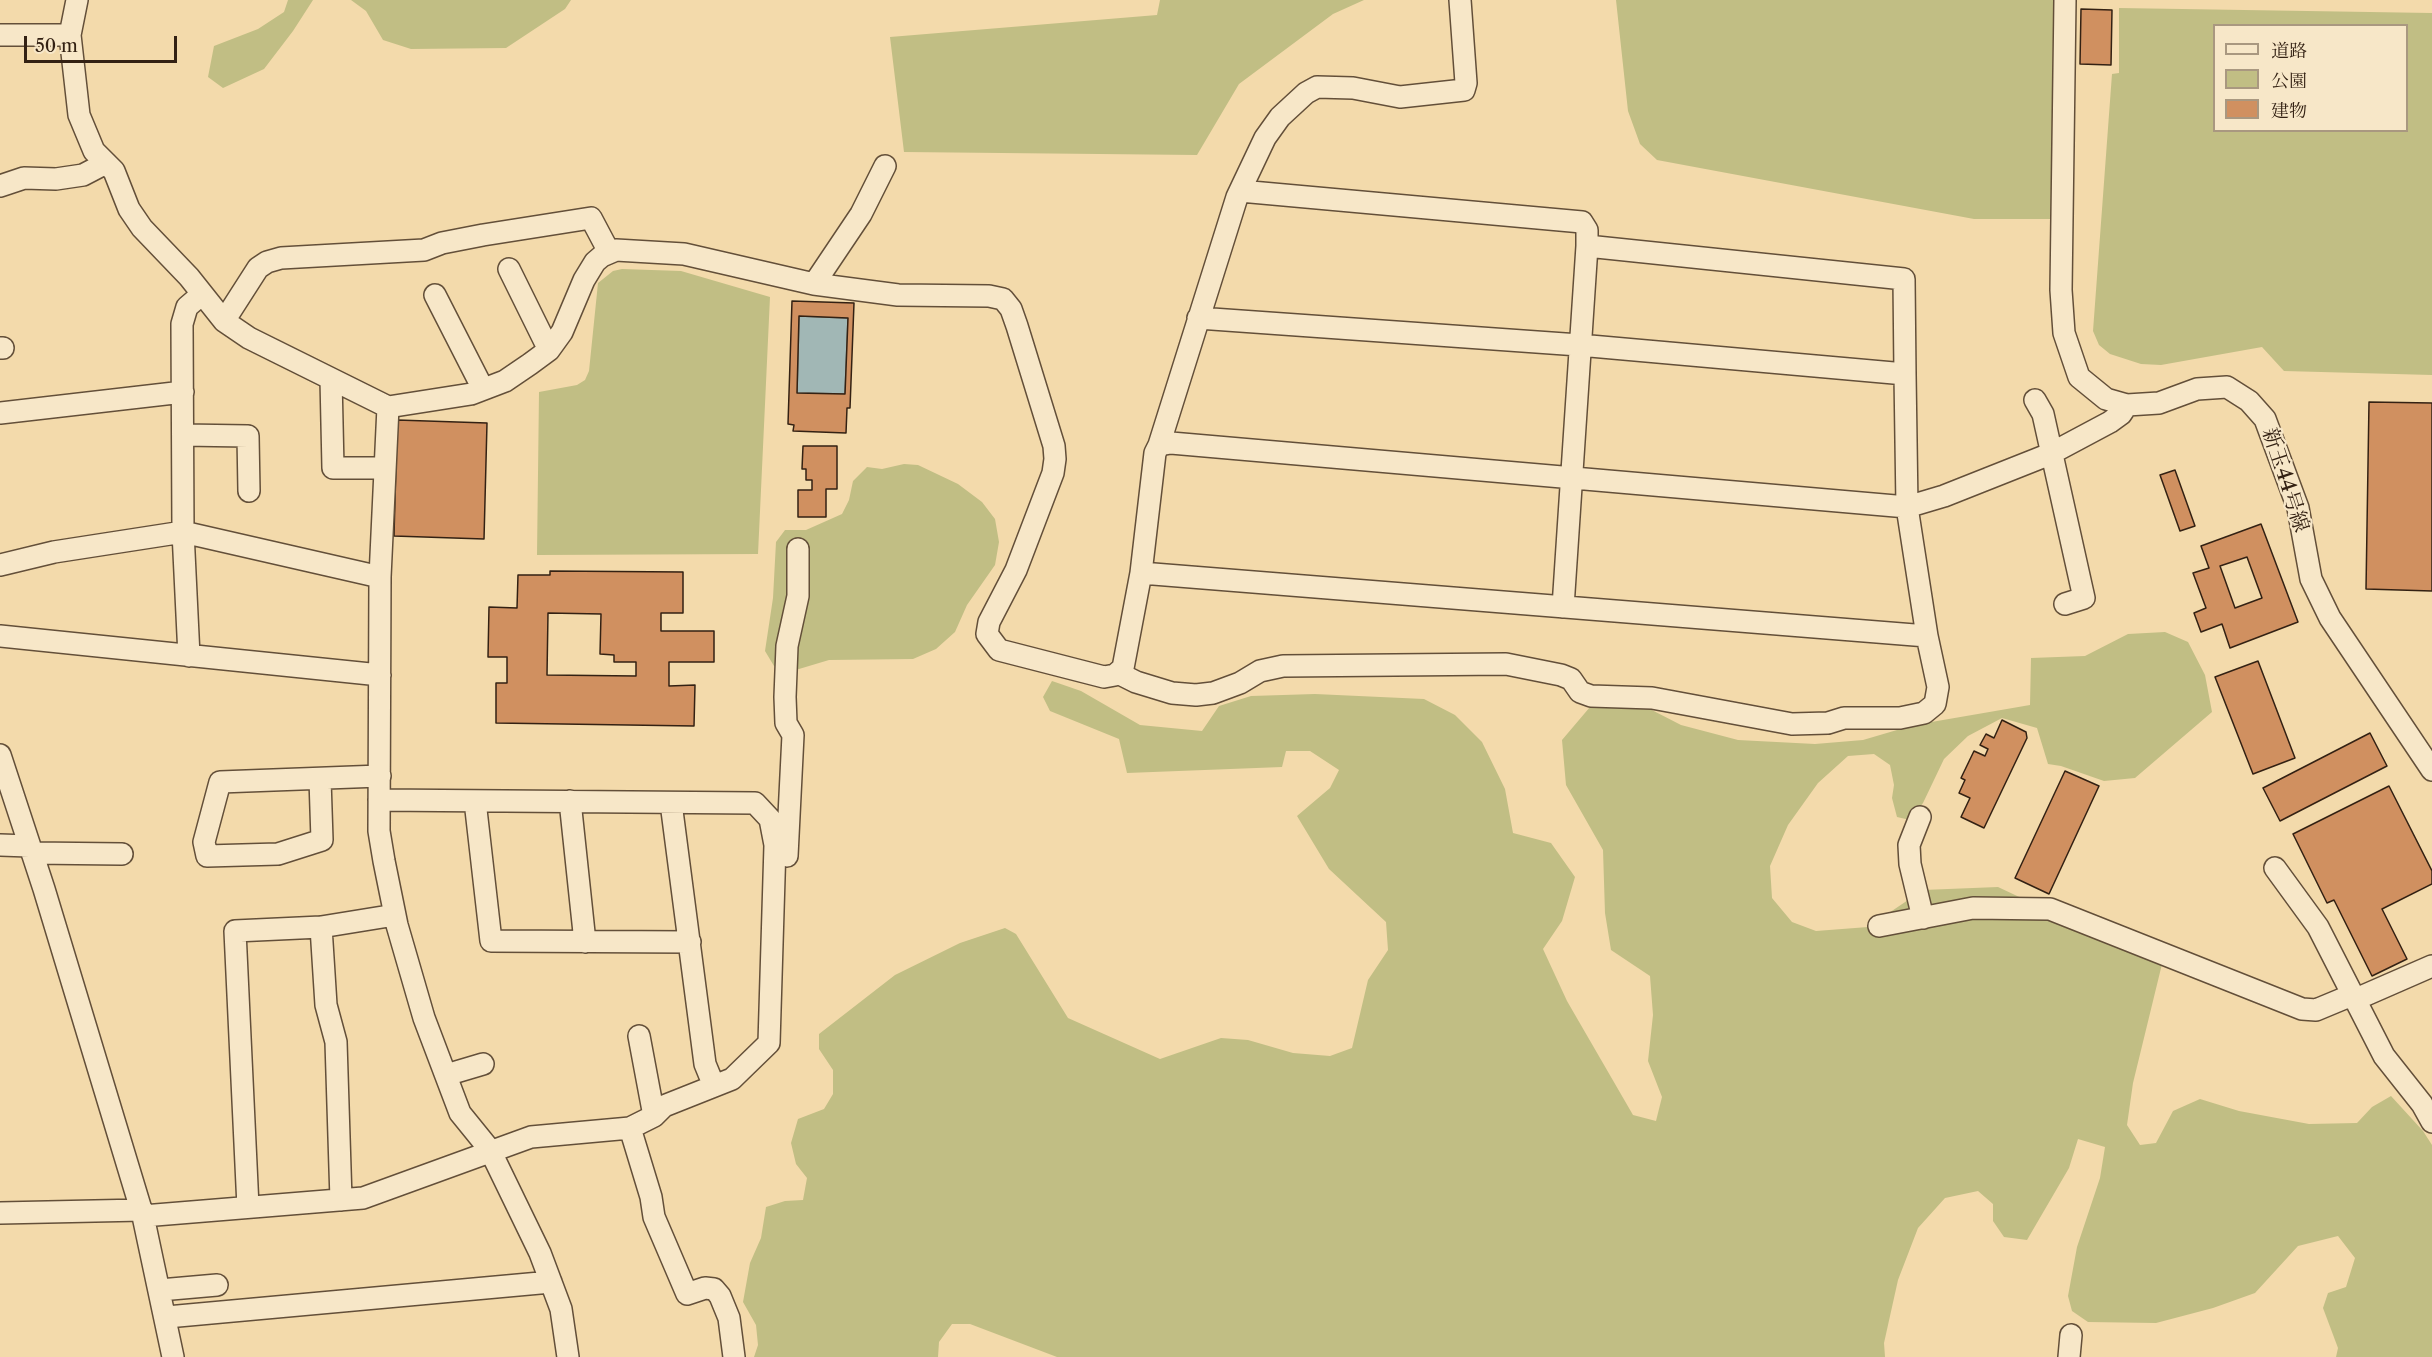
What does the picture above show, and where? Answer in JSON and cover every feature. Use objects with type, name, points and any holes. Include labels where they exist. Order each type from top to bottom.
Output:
[{"type":"street","points":[[77,0],[70,35],[79,115],[94,151],[114,171],[129,209],[142,228],[189,277],[224,321],[249,338],[388,407],[441,400],[505,381],[549,350],[562,332],[584,280],[595,262],[609,252],[684,254],[814,284],[898,294],[989,296],[1003,299],[1011,309],[1054,446],[1055,459],[1053,473],[1016,570],[989,622],[987,634],[999,650],[1104,677],[1118,673],[1124,668],[1141,573],[1155,453],[1240,190],[1265,138],[1280,117],[1306,93],[1317,87],[1353,88],[1400,97],[1464,90],[1466,83],[1460,0]]},
{"type":"street","name":"新玉44号線","points":[[2065,0],[2061,290],[2064,333],[2079,376],[2106,399],[2127,405],[2159,403],[2198,389],[2227,387],[2249,401],[2265,419],[2298,508],[2311,579],[2330,618],[2432,770]]},
{"type":"street","points":[[0,35],[70,35]]},
{"type":"street","points":[[0,186],[24,178],[56,179],[82,175],[106,163]]},
{"type":"street","points":[[814,284],[861,214],[885,166]]},
{"type":"street","points":[[1240,190],[1582,222],[1587,230],[1587,246],[1569,477],[1563,607]]},
{"type":"street","points":[[224,321],[258,268],[267,262],[281,258],[424,250],[442,243],[483,235],[591,218],[609,252]]},
{"type":"street","points":[[1118,673],[1145,685],[1172,693],[1196,695],[1213,693],[1240,683],[1260,671],[1284,666],[1506,664],[1561,675],[1571,679],[1580,692],[1590,696],[1652,698],[1792,724],[1828,723],[1844,718],[1900,718],[1924,713],[1935,704],[1938,687],[1907,507],[1904,279],[1587,246]]},
{"type":"street","points":[[509,269],[549,350]]},
{"type":"street","points":[[189,656],[183,532],[182,324],[187,307],[201,294]]},
{"type":"street","points":[[435,295],[483,389]]},
{"type":"street","points":[[1198,318],[1579,345],[1905,374]]},
{"type":"street","points":[[331,379],[333,468],[385,468]]},
{"type":"street","points":[[0,413],[183,392]]},
{"type":"street","points":[[2036,400],[2043,414],[2050,454],[2084,598],[2065,604]]},
{"type":"street","points":[[1159,445],[1183,444],[1907,507],[1944,496],[2050,454],[2110,422],[2121,414],[2127,405]]},
{"type":"street","points":[[388,407],[380,577],[379,831],[395,915],[424,1018],[460,1113],[490,1150],[551,1282],[561,1309],[568,1357]]},
{"type":"street","points":[[183,435],[248,436],[249,491]]},
{"type":"street","points":[[0,565],[54,552],[183,532],[380,577]]},
{"type":"street","points":[[774,888],[784,879],[786,869],[793,735],[786,723],[785,697],[787,646],[798,596],[798,549]]},
{"type":"street","points":[[1141,573],[1928,636]]},
{"type":"street","points":[[0,636],[380,675]]},
{"type":"street","points":[[0,755],[142,1213],[173,1357]]},
{"type":"street","points":[[320,779],[322,840],[278,854],[207,856],[204,842],[220,782],[380,776]]},
{"type":"street","points":[[0,1213],[142,1213],[363,1198],[490,1150],[541,1135],[630,1128],[654,1116],[664,1106],[732,1078],[769,1043],[774,831],[770,819],[755,803],[379,800]]},
{"type":"street","points":[[475,801],[491,941],[690,942]]},
{"type":"street","points":[[570,801],[585,942]]},
{"type":"street","points":[[671,803],[705,1064],[714,1086]]},
{"type":"street","points":[[1920,817],[1909,845],[1910,864],[1923,918]]},
{"type":"street","points":[[0,845],[31,850],[122,854]]},
{"type":"street","points":[[2275,868],[2318,927],[2384,1056],[2422,1104],[2432,1122]]},
{"type":"street","points":[[1879,926],[1973,908],[2050,909],[2301,1009],[2316,1010],[2353,998],[2432,966]]},
{"type":"street","points":[[248,1207],[235,931],[321,927],[395,915]]},
{"type":"street","points":[[321,927],[326,1005],[336,1042],[341,1200]]},
{"type":"street","points":[[639,1036],[654,1116]]},
{"type":"street","points":[[446,1076],[483,1064]]},
{"type":"street","points":[[630,1128],[651,1197],[654,1217],[687,1294],[705,1288],[714,1289],[720,1296],[729,1318],[734,1357]]},
{"type":"street","points":[[166,1317],[551,1282]]},
{"type":"street","points":[[160,1290],[217,1284]]},
{"type":"street","points":[[2069,1357],[2071,1335]]},
{"type":"green space","points":[[288,0],[313,0],[264,69],[223,88],[208,77],[214,46],[258,29],[284,12]]},
{"type":"green space","points":[[351,0],[571,0],[565,9],[506,48],[411,49],[383,40],[366,11]]},
{"type":"green space","points":[[1160,0],[1364,0],[1333,14],[1239,84],[1197,155],[904,152],[890,37],[1157,15]]},
{"type":"green space","points":[[1616,0],[2053,0],[2052,219],[1974,219],[1657,160],[1640,144],[1628,111]]},
{"type":"green space","points":[[2119,8],[2432,13],[2432,375],[2284,371],[2262,347],[2161,365],[2141,364],[2110,354],[2099,345],[2093,331],[2112,74],[2119,73]]},
{"type":"green space","points":[[622,269],[681,271],[770,297],[758,554],[537,555],[539,392],[577,385],[585,380],[589,371],[598,283],[613,271]]},
{"type":"green space","points":[[904,464],[918,465],[958,484],[982,502],[995,519],[999,542],[995,565],[967,605],[955,632],[936,649],[913,659],[829,660],[799,669],[774,666],[765,651],[773,598],[776,542],[785,530],[806,530],[842,514],[849,500],[853,481],[867,467],[882,469]]},
{"type":"green space","points":[[2165,632],[2188,642],[2205,675],[2212,712],[2135,778],[2104,781],[2061,766],[2048,764],[2037,728],[2002,718],[1968,736],[1944,759],[1923,803],[1910,820],[1897,817],[1892,798],[1894,785],[1890,765],[1874,754],[1848,756],[1818,783],[1788,825],[1770,866],[1772,898],[1792,922],[1816,931],[1868,927],[1923,890],[1998,887],[2162,964],[2133,1083],[2127,1125],[2140,1145],[2156,1143],[2173,1111],[2200,1099],[2239,1111],[2309,1124],[2357,1123],[2372,1107],[2391,1096],[2423,1131],[2432,1145],[2432,1357],[2336,1357],[2338,1348],[2323,1308],[2328,1293],[2346,1287],[2355,1258],[2338,1236],[2298,1246],[2255,1293],[2213,1308],[2156,1323],[2088,1322],[2072,1311],[2068,1296],[2077,1247],[2100,1178],[2105,1147],[2078,1139],[2069,1168],[2027,1240],[2004,1237],[1993,1221],[1993,1204],[1978,1191],[1945,1198],[1918,1228],[1898,1280],[1884,1343],[1885,1357],[1057,1357],[970,1324],[952,1324],[939,1342],[938,1357],[754,1357],[758,1345],[756,1325],[743,1302],[750,1263],[761,1238],[766,1207],[785,1201],[803,1200],[807,1178],[796,1164],[791,1143],[798,1119],[824,1109],[833,1094],[833,1070],[819,1049],[819,1034],[895,975],[960,943],[1005,928],[1016,934],[1068,1018],[1160,1059],[1221,1038],[1248,1040],[1293,1053],[1330,1056],[1352,1048],[1368,980],[1388,950],[1386,922],[1329,869],[1297,816],[1330,788],[1339,770],[1310,751],[1286,751],[1282,767],[1127,773],[1119,739],[1050,711],[1043,697],[1052,681],[1081,691],[1140,725],[1202,731],[1219,706],[1251,696],[1315,694],[1424,699],[1455,715],[1482,742],[1505,789],[1513,833],[1551,843],[1575,877],[1562,921],[1543,949],[1567,1001],[1633,1115],[1656,1121],[1662,1097],[1648,1061],[1653,1015],[1650,976],[1611,950],[1605,913],[1603,850],[1566,785],[1562,740],[1590,707],[1644,706],[1681,725],[1738,740],[1815,744],[1863,740],[1914,725],[2030,705],[2031,658],[2085,656],[2128,634]]},
{"type":"water","points":[[799,316],[848,318],[845,394],[797,393]]},
{"type":"building","points":[[2081,9],[2112,10],[2111,65],[2080,64]]},
{"type":"building","points":[[792,301],[854,303],[850,408],[847,408],[846,433],[793,431],[794,425],[788,424]],"holes":[[[799,316],[848,318],[845,394],[797,393]]]},
{"type":"building","points":[[2369,402],[2432,403],[2432,591],[2366,589]]},
{"type":"building","points":[[397,420],[487,423],[484,539],[394,536]]},
{"type":"building","points":[[803,446],[837,446],[837,489],[826,489],[826,517],[798,517],[798,490],[812,490],[812,480],[806,480],[806,469],[802,469]]},
{"type":"building","points":[[2175,470],[2195,526],[2180,531],[2160,475]]},
{"type":"building","points":[[2261,524],[2298,622],[2230,648],[2222,624],[2201,632],[2194,613],[2206,608],[2193,573],[2209,568],[2201,546]],"holes":[[[2247,557],[2262,598],[2235,608],[2220,566]]]},
{"type":"building","points":[[550,571],[683,572],[683,613],[661,613],[661,631],[714,631],[714,662],[669,662],[669,686],[695,685],[694,726],[496,723],[496,683],[507,683],[507,657],[488,657],[489,607],[517,608],[518,575],[550,575]],"holes":[[[548,613],[601,614],[600,654],[614,655],[614,662],[636,662],[636,676],[547,675]]]},
{"type":"building","points":[[2258,661],[2295,758],[2253,774],[2215,677]]},
{"type":"building","points":[[2002,720],[2026,732],[2027,738],[1984,828],[1961,817],[1970,798],[1959,793],[1965,780],[1961,778],[1974,751],[1985,756],[1988,749],[1980,745],[1986,734],[1994,738]]},
{"type":"building","points":[[2370,733],[2387,766],[2280,821],[2263,788]]},
{"type":"building","points":[[2065,771],[2099,786],[2049,894],[2015,878]]},
{"type":"building","points":[[2389,786],[2432,871],[2432,884],[2382,909],[2407,959],[2372,976],[2334,900],[2327,903],[2293,834]]}]
